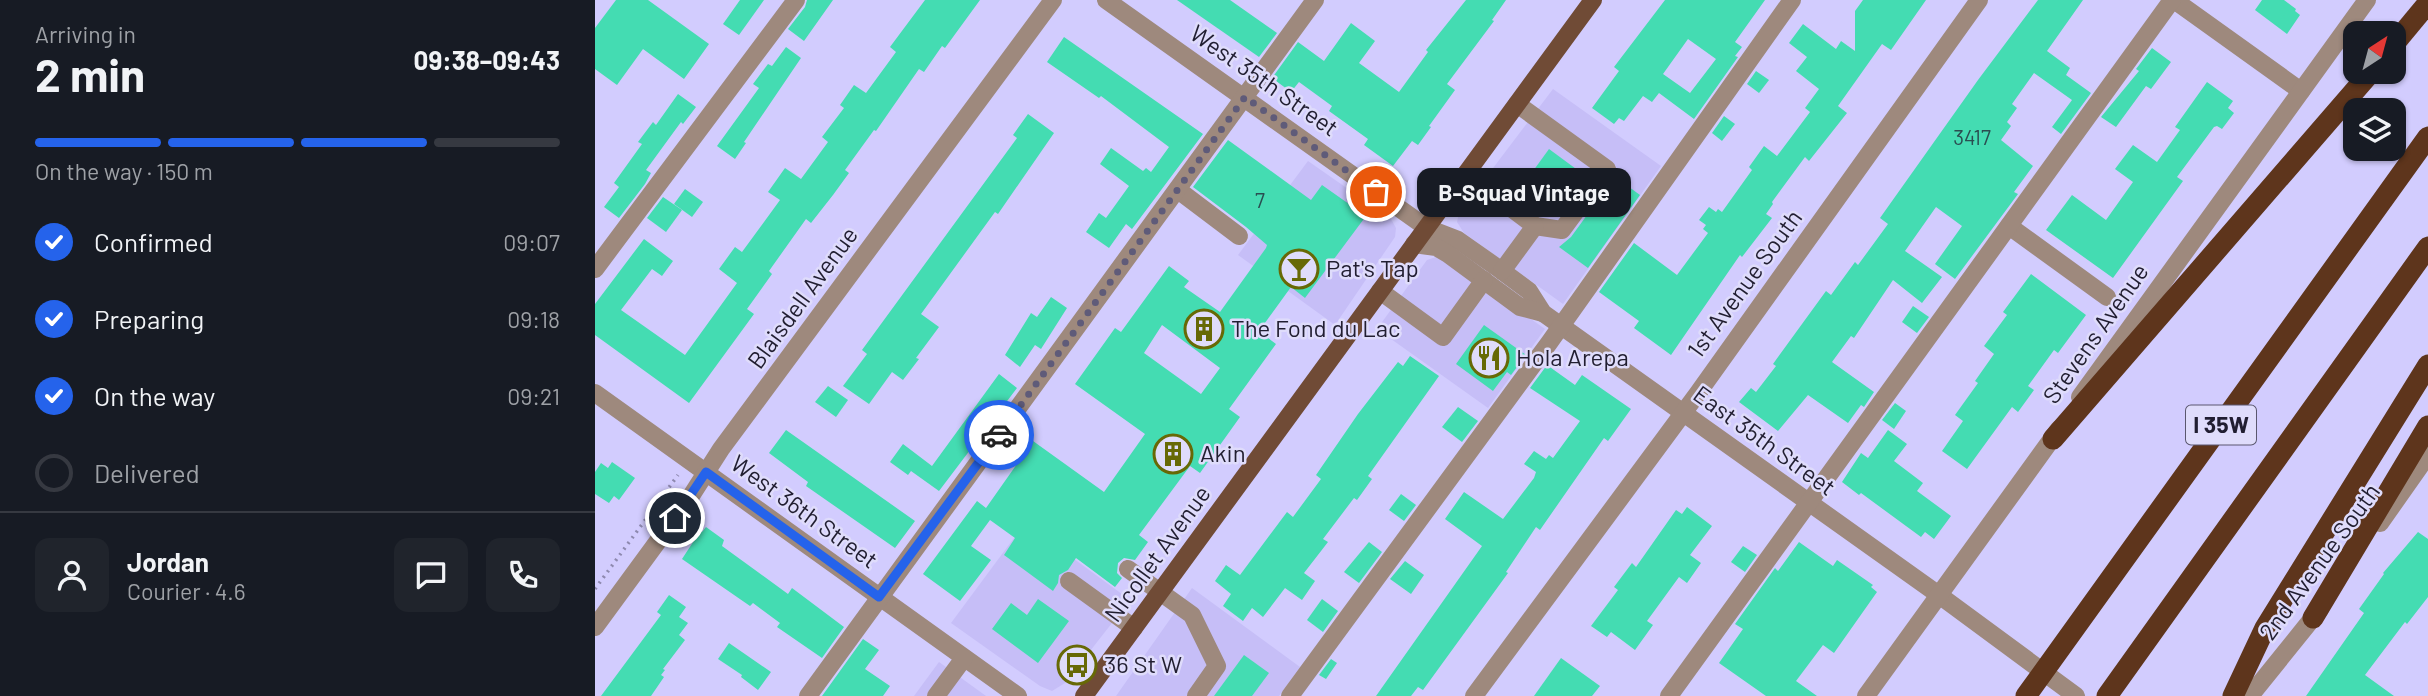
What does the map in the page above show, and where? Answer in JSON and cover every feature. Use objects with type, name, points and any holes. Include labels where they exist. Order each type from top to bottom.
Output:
[{"type":"highway","points":[[2406,30],[2428,3]]},
{"type":"highway","points":[[2053,439],[2361,84]]},
{"type":"highway","name":"I 35W","points":[[2026,696],[2428,137]]},
{"type":"highway","name":"I 35W","points":[[2107,696],[2428,247]]},
{"type":"highway","points":[[2233,696],[2265,628],[2428,365]]},
{"type":"highway","points":[[2313,618],[2428,426]]},
{"type":"main road","name":"Nicollet Avenue","points":[[1084,696],[1593,0]]},
{"type":"street","points":[[595,269],[796,0]]},
{"type":"street","name":"Blaisdell Avenue","points":[[595,627],[691,496],[721,449],[1053,0]]},
{"type":"street","name":"West 35th Street","points":[[1106,0],[1427,228]]},
{"type":"street","points":[[808,696],[1315,0]]},
{"type":"street","points":[[1290,696],[1561,326],[1792,0]]},
{"type":"street","name":"1st Avenue South","points":[[1474,696],[1683,413],[1979,0]]},
{"type":"street","points":[[1669,696],[2173,0],[2301,91]]},
{"type":"street","name":"Stevens Avenue","points":[[1866,696],[2053,439],[2097,370],[2367,0]]},
{"type":"street","points":[[1466,174],[1535,226],[1562,230],[1607,169],[1517,104]]},
{"type":"street","points":[[1178,190],[1239,236]]},
{"type":"street","points":[[1502,271],[1535,226]]},
{"type":"street","points":[[2009,226],[2107,297]]},
{"type":"street","name":"East 35th Street","points":[[1427,228],[1458,240],[1502,271],[1529,291],[1543,313],[1939,595],[2075,696]]},
{"type":"street","points":[[1415,244],[1436,247],[1520,307],[1543,313]]},
{"type":"street","points":[[1380,291],[1443,337],[1484,280]]},
{"type":"street","name":"West 36th Street","points":[[595,393],[1018,696]]},
{"type":"street","name":"2nd Avenue South","points":[[2250,696],[2313,618],[2428,455]]},
{"type":"street","points":[[1128,569],[1192,615],[1217,666],[1196,696]]},
{"type":"street","points":[[1069,581],[1134,628]]},
{"type":"street","points":[[936,696],[964,658]]},
{"type":"path","points":[[595,589],[671,482]]},
{"type":"shaded area","points":[[1553,89],[1661,166],[1563,304],[1464,233],[1457,222],[1459,213]]},
{"type":"shaded area","points":[[1308,161],[1391,219],[1396,228],[1395,237],[1335,325],[1238,255]]},
{"type":"shaded area","points":[[1446,258],[1545,329],[1488,408],[1377,329],[1427,260]]},
{"type":"shaded area","points":[[1025,523],[1130,600],[1065,683],[1052,691],[1040,686],[951,623]]},
{"type":"shaded area","points":[[1192,588],[1300,667],[1279,696],[1116,696]]},
{"type":"shaded area","points":[[939,662],[986,696],[914,696]]},
{"type":"building","points":[[616,0],[648,0],[709,44],[684,79],[643,49],[617,85],[595,69],[595,28]]},
{"type":"building","points":[[740,0],[764,0],[739,35],[723,24]]},
{"type":"building","points":[[807,0],[833,0],[804,41],[788,29],[805,7]]},
{"type":"building","points":[[925,0],[980,0],[924,72],[919,69],[845,170],[849,173],[811,223],[806,219],[769,271],[772,274],[747,309],[754,314],[689,403],[595,335],[595,304],[644,239],[673,261],[662,276],[652,269],[621,310],[685,355],[737,283],[719,269],[735,247],[742,252],[780,200],[768,192],[785,168],[801,179],[828,142],[822,137],[844,108],[840,105],[854,85],[866,93],[896,52],[890,47]]},
{"type":"building","points":[[1177,0],[1230,0],[1277,33],[1259,57]]},
{"type":"building","points":[[1466,0],[1506,0],[1492,20],[1494,21],[1447,84],[1455,90],[1429,126],[1431,127],[1418,145],[1412,141],[1393,166],[1364,145],[1368,139],[1329,111],[1332,106],[1299,82],[1291,92],[1272,78],[1298,42],[1324,61],[1351,23],[1375,41],[1359,63],[1399,92],[1428,52],[1426,50]]},
{"type":"building","points":[[1665,0],[1765,0],[1735,42],[1742,47],[1735,56],[1738,57],[1694,119],[1659,93],[1652,102],[1643,96],[1624,121],[1619,118],[1614,124],[1592,108],[1619,71],[1614,67]],"holes":[[[1688,39],[1716,59],[1690,93],[1663,74]]]},
{"type":"building","points":[[1863,0],[1926,0],[1891,50],[1882,44],[1838,106],[1847,113],[1809,161],[1805,157],[1772,202],[1766,214],[1772,218],[1742,257],[1740,255],[1671,355],[1634,328],[1639,321],[1599,292],[1634,243],[1677,275],[1708,233],[1703,229],[1706,225],[1699,220],[1709,207],[1716,212],[1718,209],[1722,212],[1752,170],[1749,167],[1764,146],[1777,156],[1810,112],[1805,108],[1819,89],[1796,71],[1807,57],[1789,43],[1803,24],[1836,49],[1841,41],[1855,51],[1855,11]]},
{"type":"building","points":[[2038,0],[2083,0],[2047,51],[2070,68],[2066,75],[2091,93],[2061,134],[2052,127],[2072,100],[2034,73],[2012,104],[2017,108],[2007,122],[2011,126],[2001,140],[2033,166],[2014,192],[2018,194],[1955,279],[1935,264],[1962,226],[1936,207],[1905,251],[1942,277],[1922,303],[1893,280],[1854,338],[1851,336],[1832,362],[1874,392],[1864,407],[1861,405],[1848,423],[1808,395],[1778,431],[1739,402],[1751,388],[1756,392],[1826,291],[1831,295],[1855,262],[1858,265],[1888,224],[1880,218]]},
{"type":"building","points":[[2262,0],[2284,0],[2296,9],[2300,15],[2287,34],[2255,10]]},
{"type":"building","points":[[1064,37],[1203,134],[1132,229],[1126,224],[1109,248],[1086,232],[1099,213],[1106,218],[1129,186],[1100,164],[1111,148],[1143,171],[1146,168],[1151,172],[1169,147],[1101,96],[1099,98],[1047,62]]},
{"type":"building","points":[[786,47],[801,58],[735,159],[717,146],[759,88],[753,84],[768,64],[772,66]]},
{"type":"building","points":[[2152,48],[2171,62],[2151,89],[2146,86],[2116,127],[2101,117],[2139,71],[2136,69]]},
{"type":"building","points":[[1756,71],[1769,80],[1759,93],[1747,84]]},
{"type":"building","points":[[2207,82],[2233,101],[2228,108],[2234,113],[2222,129],[2214,127],[2177,177],[2183,181],[2113,278],[2046,230],[2072,195],[2106,220],[2133,182],[2115,169],[2133,145],[2157,162],[2180,130],[2175,127]]},
{"type":"building","points":[[678,94],[696,107],[683,124],[681,122],[646,170],[651,173],[645,184],[619,218],[604,207],[619,187],[614,183],[642,144],[638,142],[653,122],[656,125]]},
{"type":"building","points":[[1028,114],[1054,133],[998,214],[995,212],[921,314],[939,327],[916,358],[919,359],[903,380],[892,372],[869,404],[843,386],[867,354],[862,350],[1017,138],[1013,135]]},
{"type":"building","points":[[1724,116],[1735,124],[1722,141],[1712,133]]},
{"type":"building","points":[[1228,140],[1311,200],[1322,185],[1366,216],[1305,298],[1291,287],[1259,331],[1276,344],[1229,409],[1240,417],[1200,473],[1190,466],[1139,535],[1148,542],[1135,560],[1124,558],[1118,563],[1117,573],[1122,578],[1115,587],[1076,558],[1068,570],[1059,575],[1053,591],[1004,555],[1015,538],[990,520],[971,546],[991,560],[960,601],[923,574],[977,501],[986,508],[1033,441],[1104,492],[1145,434],[1075,384],[1115,328],[1121,332],[1169,266],[1189,281],[1184,287],[1220,312],[1266,248],[1267,245],[1246,227],[1193,187]],"holes":[[[1162,325],[1220,368],[1201,394],[1144,353]]]},
{"type":"building","points":[[1549,149],[1587,177],[1558,216],[1520,189]]},
{"type":"building","points":[[1618,179],[1640,195],[1588,268],[1559,247],[1571,237],[1606,189],[1609,191]]},
{"type":"building","points":[[685,189],[703,202],[692,217],[674,204]]},
{"type":"building","points":[[663,197],[682,210],[666,232],[647,218]]},
{"type":"building","points":[[2031,274],[2086,315],[2058,353],[2054,350],[2028,386],[2034,390],[2018,412],[2012,407],[1967,469],[1942,451],[1963,421],[1955,415],[1978,383],[1975,381],[1994,354],[1984,346],[2007,315],[2003,312]]},
{"type":"building","points":[[1051,297],[1067,308],[1041,349],[1035,345],[1020,367],[1005,355],[1031,313],[1037,317]]},
{"type":"building","points":[[1913,306],[1929,317],[1917,333],[1902,322]]},
{"type":"building","name":"Hola Arepa","points":[[1484,325],[1526,355],[1511,375],[1507,372],[1493,391],[1456,364]]},
{"type":"building","points":[[1410,356],[1439,376],[1368,476],[1372,479],[1323,539],[1328,542],[1304,573],[1315,581],[1302,600],[1285,588],[1263,617],[1252,608],[1243,621],[1223,606],[1231,594],[1215,581],[1226,565],[1240,575],[1287,512],[1293,517],[1321,479],[1316,475],[1358,414],[1398,362],[1403,366]]},
{"type":"building","points":[[1547,365],[1575,385],[1582,375],[1631,409],[1608,441],[1604,438],[1540,530],[1536,527],[1506,572],[1508,573],[1423,690],[1418,687],[1411,696],[1376,696],[1482,546],[1445,519],[1464,492],[1503,519],[1534,478],[1536,472],[1524,464],[1534,451],[1546,459],[1549,455],[1553,458],[1580,421],[1530,388]]},
{"type":"building","points":[[999,374],[1017,388],[939,491],[911,471],[908,475],[890,462],[903,444],[932,466]]},
{"type":"building","points":[[828,386],[848,400],[836,417],[815,402]]},
{"type":"building","points":[[1895,403],[1906,411],[1894,429],[1882,420]]},
{"type":"building","points":[[1458,407],[1478,421],[1462,442],[1442,427]]},
{"type":"building","points":[[786,430],[915,521],[895,548],[806,486],[808,482],[769,453]]},
{"type":"building","points":[[1888,430],[1907,444],[1894,461],[1923,483],[1917,491],[1951,516],[1934,539],[1925,532],[1921,537],[1842,482],[1861,453],[1868,458]]},
{"type":"building","points":[[612,462],[635,478],[619,500],[614,496],[609,503],[595,494],[595,472],[601,463],[608,468]]},
{"type":"building","points":[[1401,494],[1416,505],[1404,521],[1389,510]]},
{"type":"building","points":[[1687,507],[1712,526],[1690,555],[1701,563],[1687,583],[1679,577],[1647,621],[1653,625],[1635,650],[1611,632],[1607,637],[1591,626],[1618,590],[1614,587],[1632,563],[1636,567],[1676,510],[1682,514]]},
{"type":"building","points":[[706,527],[724,540],[722,546],[788,594],[792,588],[844,627],[822,658],[777,627],[780,623],[753,603],[750,606],[682,559],[701,530],[702,532]]},
{"type":"building","points":[[2418,532],[2428,539],[2428,597],[2407,624],[2405,622],[2365,675],[2394,696],[2306,696],[2364,613],[2359,609],[2383,573]]},
{"type":"building","points":[[1369,542],[1382,552],[1359,583],[1344,572]]},
{"type":"building","points":[[1799,542],[1833,566],[1837,560],[1873,585],[1871,587],[1877,592],[1834,653],[1823,645],[1796,681],[1817,696],[1766,696],[1719,663],[1743,629],[1735,624],[1775,568],[1778,571]]},
{"type":"building","points":[[1743,546],[1757,555],[1745,572],[1731,562]]},
{"type":"building","points":[[1405,561],[1424,575],[1411,594],[1390,579]]},
{"type":"building","points":[[669,595],[686,607],[679,617],[688,623],[679,635],[685,640],[663,669],[665,670],[661,675],[664,677],[651,696],[601,696],[661,615],[657,612]]},
{"type":"building","points":[[1038,599],[1069,621],[1038,663],[992,629],[1011,603],[1027,615]]},
{"type":"building","points":[[1322,599],[1338,611],[1323,632],[1307,620]]},
{"type":"building","points":[[863,639],[879,650],[865,669],[890,686],[883,696],[822,696]]},
{"type":"building","points":[[729,643],[771,672],[758,690],[718,659]]},
{"type":"building","points":[[1244,655],[1269,673],[1252,696],[1214,696]]},
{"type":"building","points":[[1561,658],[1600,686],[1592,696],[1534,696]]},
{"type":"building","points":[[1331,659],[1337,663],[1326,679],[1319,675]]},
{"type":"way so far","points":[[999,435],[1245,97],[1376,192]]},
{"type":"place","name":"B-Squad Vintage","points":[[1376,192]]},
{"type":"place","name":"Pat's Tap","points":[[1299,269]]},
{"type":"place","name":"The Fond du Lac","points":[[1204,329]]},
{"type":"place","name":"Hola Arepa","points":[[1489,358]]},
{"type":"place","name":"Akin","points":[[1173,454]]},
{"type":"place","name":"36 St W","points":[[1077,665]]},
{"type":"route","points":[[675,518],[706,472],[879,597],[999,435]]}]
